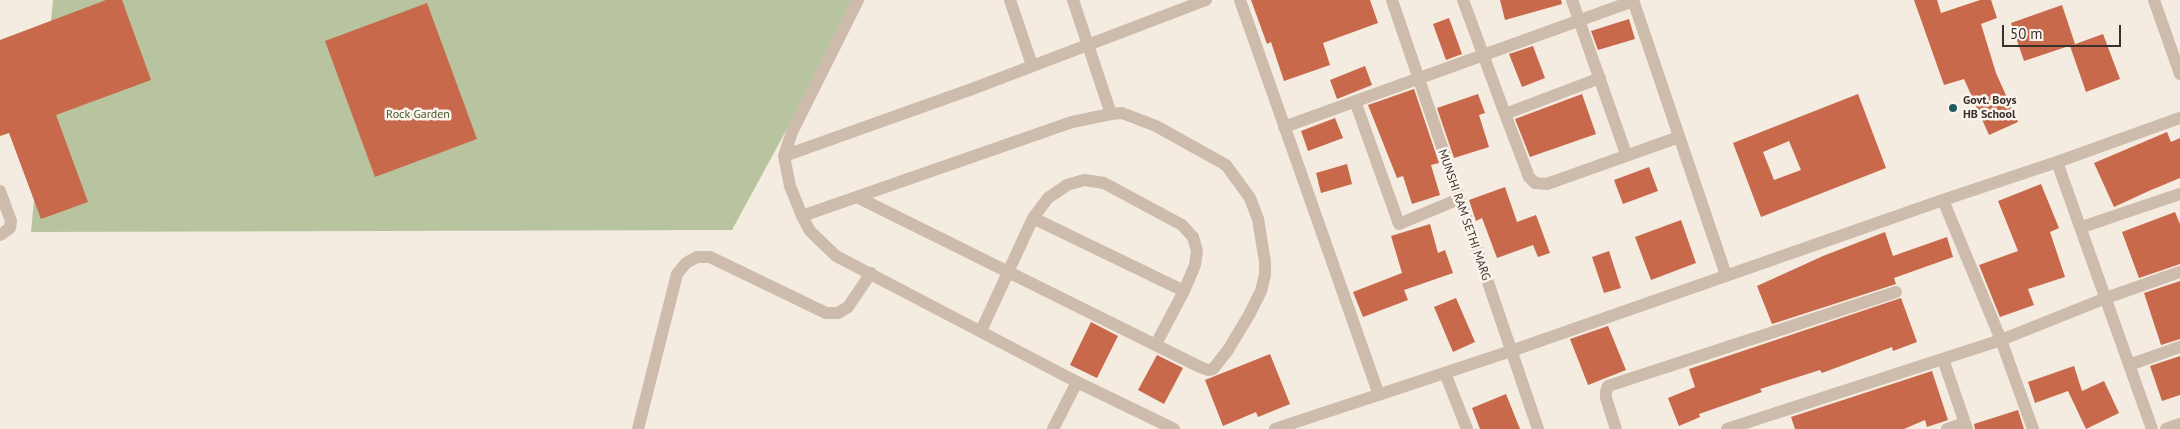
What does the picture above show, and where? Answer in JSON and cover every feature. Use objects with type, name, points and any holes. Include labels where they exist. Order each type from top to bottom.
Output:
[{"type":"street","points":[[858,0],[792,132],[784,156],[790,186],[810,231],[836,256],[1078,382],[1174,429]]},
{"type":"street","points":[[1010,0],[1032,65]]},
{"type":"street","points":[[1073,0],[1111,114]]},
{"type":"street","points":[[784,156],[1206,0]]},
{"type":"street","points":[[1240,0],[1379,395]]},
{"type":"street","name":"MUNSHI RAM SETHI MARG","points":[[1392,0],[1538,429]]},
{"type":"street","points":[[1463,0],[1504,114],[1530,177],[1535,183],[1547,184],[1626,154],[1679,137]]},
{"type":"street","points":[[1572,0],[1626,154]]},
{"type":"street","points":[[1284,127],[1580,21],[1633,0],[1726,275]]},
{"type":"street","points":[[2154,0],[2180,74]]},
{"type":"street","points":[[1504,114],[1600,78]]},
{"type":"street","points":[[1355,101],[1399,224],[1459,199]]},
{"type":"street","points":[[802,216],[1072,122],[1122,113],[1156,126],[1226,166],[1250,198],[1258,220],[1265,262],[1265,275],[1261,291],[1249,315],[1217,365],[1208,370],[1200,368],[1156,344],[1007,273],[857,197]]},
{"type":"street","points":[[1275,429],[1511,351],[2180,118]]},
{"type":"street","points":[[2058,162],[2152,429]]},
{"type":"street","points":[[981,331],[1033,218],[1048,198],[1067,185],[1084,180],[1104,183],[1182,225],[1193,237],[1197,251],[1195,265],[1184,291],[1156,344]]},
{"type":"street","points":[[0,191],[11,221],[10,228],[0,235]]},
{"type":"street","points":[[2082,227],[2180,194]]},
{"type":"street","points":[[1943,200],[2001,340],[2033,429]]},
{"type":"street","points":[[1033,218],[1184,291]]},
{"type":"street","points":[[638,429],[677,274],[686,263],[696,257],[710,257],[826,313],[838,313],[848,307],[871,273]]},
{"type":"street","points":[[1727,429],[2001,340],[2106,298],[2180,272]]},
{"type":"street","points":[[1616,429],[1606,398],[1608,386],[1896,292]]},
{"type":"street","points":[[2129,365],[2180,347]]},
{"type":"street","points":[[1943,359],[1966,426],[1947,429]]},
{"type":"street","points":[[1445,373],[1467,429]]},
{"type":"street","points":[[1053,429],[1078,382]]},
{"type":"street","points":[[2166,429],[2180,424]]},
{"type":"green space","name":"Rock Garden","points":[[53,0],[857,0],[732,230],[31,232]]},
{"type":"building","points":[[106,0],[122,0],[151,80],[56,115],[88,202],[41,219],[9,133],[0,136],[0,40]]},
{"type":"building","points":[[1251,0],[1370,0],[1378,23],[1323,43],[1330,65],[1284,81],[1271,42],[1267,44]]},
{"type":"building","points":[[1500,0],[1561,0],[1562,4],[1505,20]]},
{"type":"building","points":[[1914,0],[1937,0],[1941,13],[1980,0],[1991,0],[1997,18],[1981,24],[1996,73],[2018,122],[1989,135],[1964,79],[1944,85]]},
{"type":"building","points":[[427,3],[477,139],[375,177],[325,41]]},
{"type":"building","points":[[2062,5],[2075,44],[2024,61],[2011,23]]},
{"type":"building","points":[[1449,18],[1462,54],[1446,60],[1433,24]]},
{"type":"building","points":[[1629,19],[1635,39],[1598,50],[1591,31]]},
{"type":"building","points":[[2103,34],[2120,79],[2086,92],[2070,46]]},
{"type":"building","points":[[1533,46],[1545,78],[1522,87],[1509,54]]},
{"type":"building","points":[[1365,66],[1372,85],[1337,99],[1330,80]]},
{"type":"building","points":[[1414,89],[1439,163],[1431,165],[1440,195],[1412,204],[1403,176],[1397,178],[1368,105]]},
{"type":"building","points":[[1478,94],[1485,113],[1479,115],[1489,147],[1454,158],[1437,108]]},
{"type":"building","points":[[1582,94],[1596,134],[1530,157],[1515,119]]},
{"type":"building","points":[[1858,94],[1886,168],[1761,217],[1733,143]],"holes":[[[1789,141],[1801,170],[1774,180],[1763,152]]]},
{"type":"building","points":[[1335,118],[1343,138],[1308,151],[1301,131]]},
{"type":"building","points":[[2167,132],[2171,142],[2180,138],[2180,178],[2114,207],[2094,163]]},
{"type":"building","points":[[1347,164],[1352,184],[1321,193],[1316,173]]},
{"type":"building","points":[[1649,167],[1658,191],[1623,204],[1614,180]]},
{"type":"building","points":[[2041,184],[2059,228],[2050,232],[2065,277],[2028,289],[2034,305],[2000,317],[1979,265],[2018,251],[1998,201]]},
{"type":"building","points":[[1505,187],[1517,222],[1536,215],[1550,253],[1538,257],[1533,245],[1497,258],[1482,218],[1476,221],[1469,200]]},
{"type":"building","points":[[2175,212],[2180,224],[2180,264],[2139,278],[2122,232]]},
{"type":"building","points":[[1681,220],[1696,263],[1651,280],[1635,237]]},
{"type":"building","points":[[1430,224],[1438,253],[1445,250],[1453,273],[1404,290],[1408,300],[1363,317],[1353,292],[1402,273],[1391,236]]},
{"type":"building","points":[[1885,232],[1893,256],[1947,237],[1953,257],[1894,278],[1896,284],[1772,324],[1757,286],[1823,256]]},
{"type":"building","points":[[1609,251],[1621,288],[1604,293],[1592,257]]},
{"type":"building","points":[[2180,281],[2180,339],[2161,345],[2144,293]]},
{"type":"building","points":[[1456,298],[1475,342],[1453,352],[1434,307]]},
{"type":"building","points":[[1901,298],[1917,342],[1893,351],[1892,347],[1822,373],[1820,370],[1760,389],[1762,392],[1699,414],[1700,417],[1679,426],[1668,398],[1695,387],[1689,369]]},
{"type":"building","points":[[1091,322],[1118,336],[1097,378],[1070,365]]},
{"type":"building","points":[[1608,326],[1626,370],[1588,385],[1570,339]]},
{"type":"building","points":[[1270,354],[1290,404],[1258,417],[1256,412],[1223,426],[1205,380]]},
{"type":"building","points":[[1157,355],[1183,368],[1164,404],[1138,390]]},
{"type":"building","points":[[2180,356],[2180,395],[2162,401],[2150,366]]},
{"type":"building","points":[[2074,366],[2082,391],[2104,381],[2119,413],[2086,429],[2068,391],[2035,403],[2028,382]]},
{"type":"building","points":[[1932,371],[1948,420],[1927,427],[1925,420],[1904,429],[1795,429],[1791,417]]},
{"type":"building","points":[[1506,394],[1520,429],[1480,429],[1472,408]]},
{"type":"building","points":[[2018,410],[2024,429],[1975,429],[1974,424]]},
{"type":"place","name":"Govt. Boys HB School","points":[[1953,108]]}]
